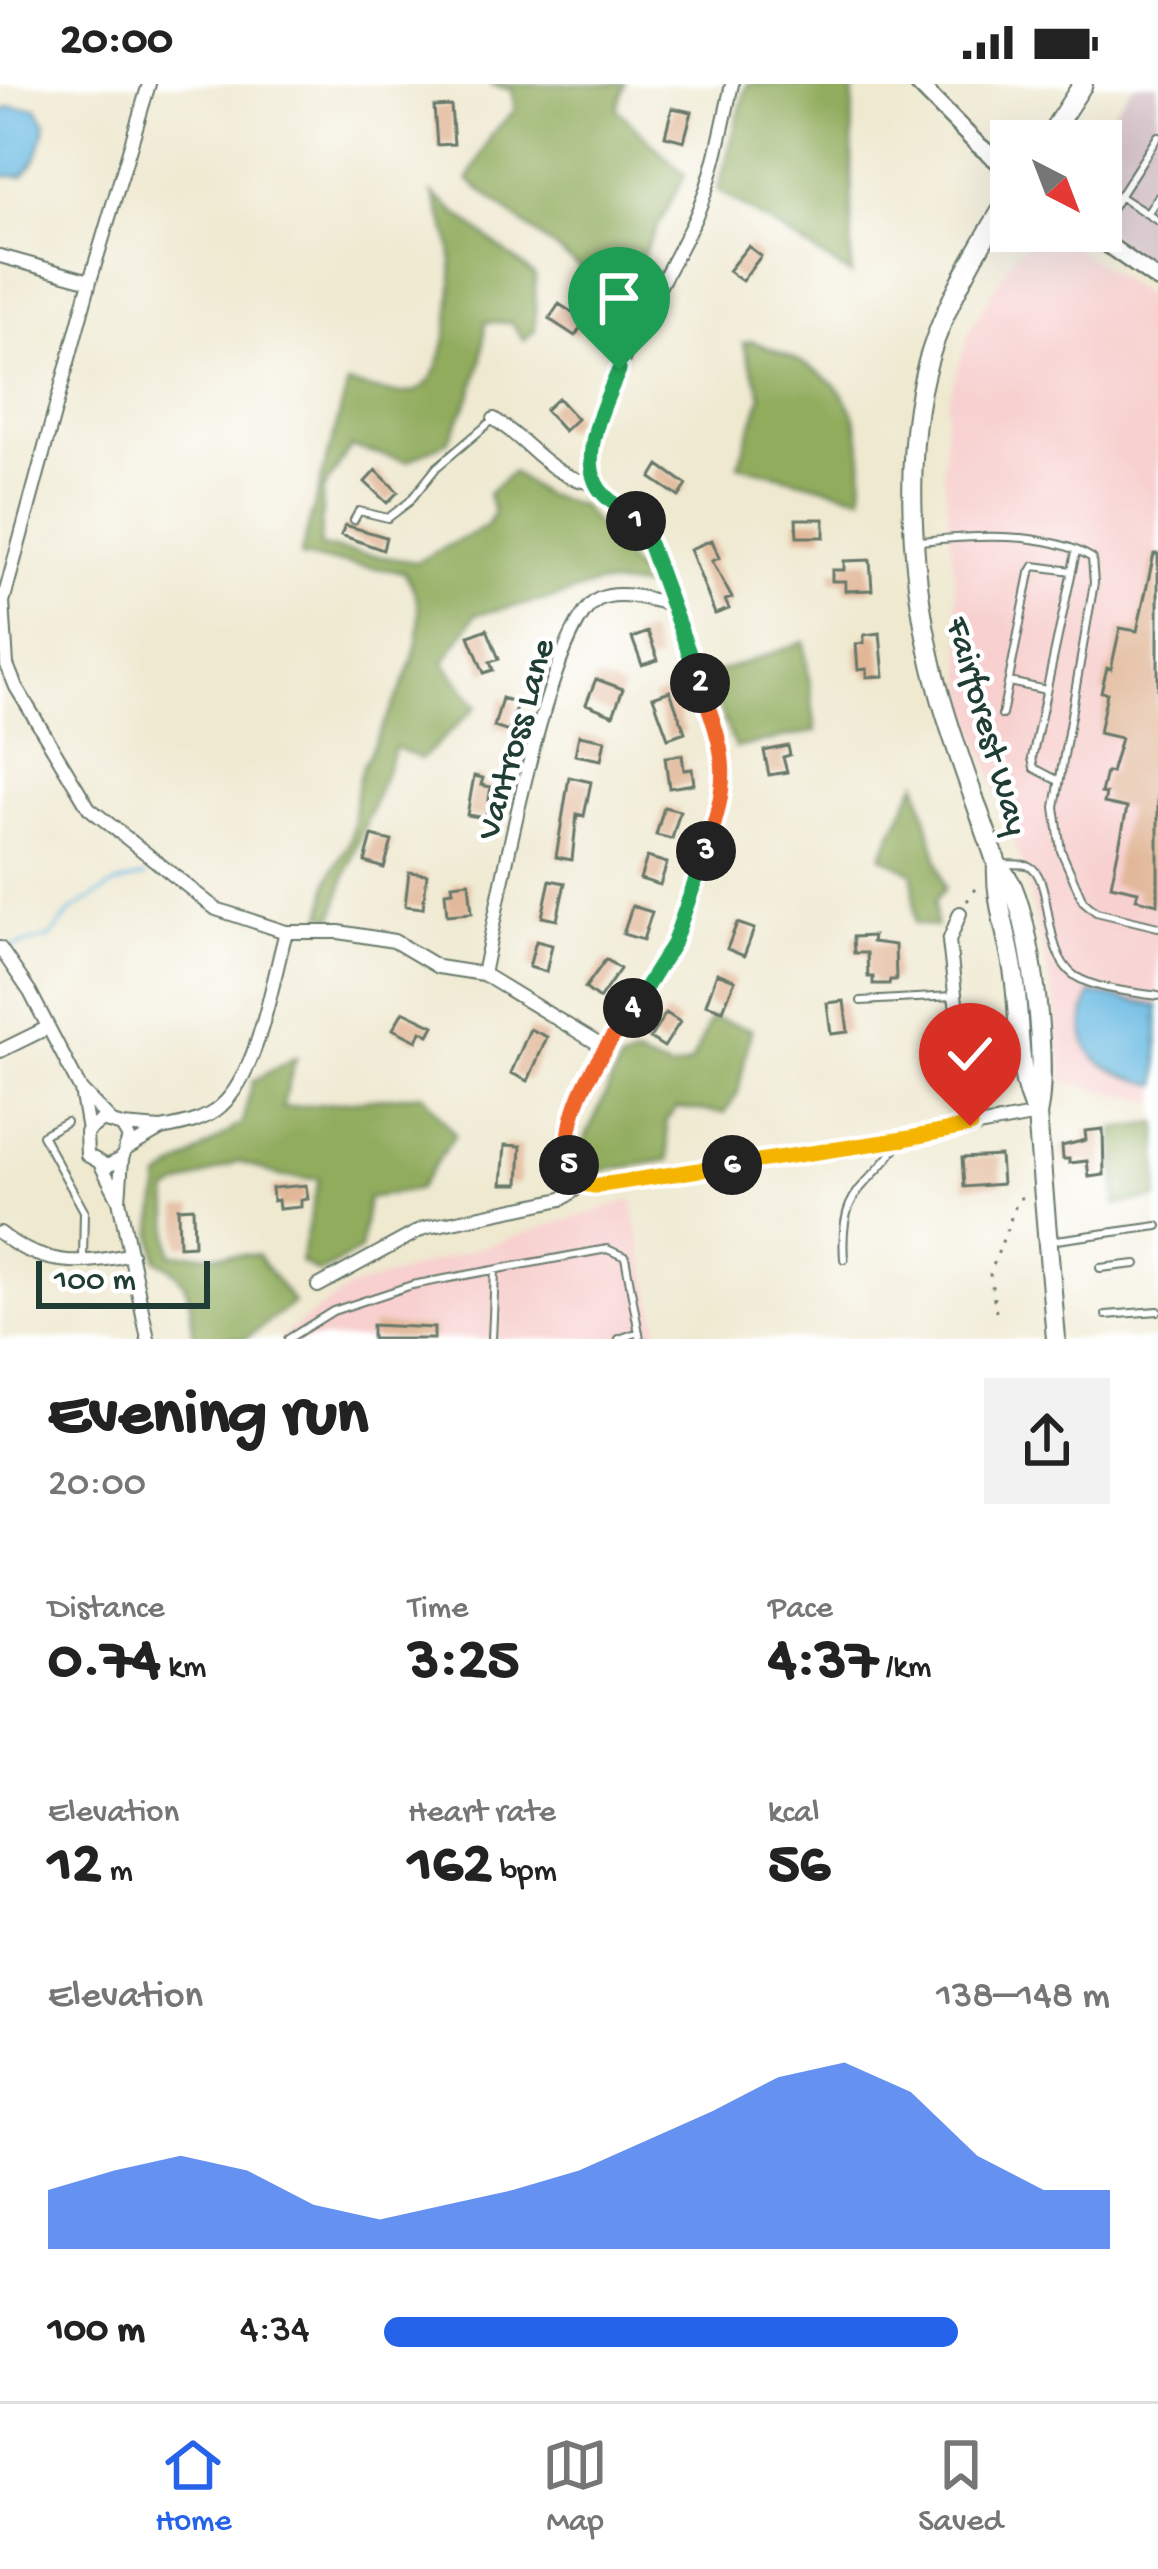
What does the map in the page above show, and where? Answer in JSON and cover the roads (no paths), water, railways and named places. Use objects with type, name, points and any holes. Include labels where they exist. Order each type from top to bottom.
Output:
[{"type":"main road","points":[[1060,120],[1083,84]]},
{"type":"main road","name":"Fairforest Way","points":[[990,232],[960,286],[930,357],[916,417],[912,467],[916,541],[937,686],[997,864],[996,891],[1014,975],[1025,1093],[1037,1115],[1056,1339]]},
{"type":"street","points":[[149,84],[3,602],[1,627],[16,687],[89,808],[216,909],[286,932],[372,935],[405,945],[438,967],[483,974],[605,1048]]},
{"type":"street","points":[[595,483],[593,451],[604,406],[696,216],[732,84]]},
{"type":"street","points":[[918,84],[990,152]]},
{"type":"street","points":[[1122,252],[1158,280]]},
{"type":"street","points":[[0,256],[90,281]]},
{"type":"street","points":[[494,419],[558,472],[577,482],[595,483],[638,524],[720,743],[725,782],[673,944],[605,1048],[580,1096],[569,1134],[569,1166],[583,1184]]},
{"type":"street","name":"Vantross Lane","points":[[483,974],[543,712],[572,632],[583,613],[601,598],[622,595],[671,604]]},
{"type":"street","points":[[960,913],[949,940],[970,1126]]},
{"type":"street","points":[[88,1130],[96,1122],[161,1129],[190,1124],[220,1108],[244,1078],[286,932]]},
{"type":"street","points":[[0,949],[16,969],[81,1090],[129,1138],[119,1200]]},
{"type":"street","points":[[0,1051],[46,1028]]},
{"type":"street","points":[[81,1090],[88,1130],[84,1148],[101,1165],[119,1200],[148,1339]]},
{"type":"street","points":[[318,1286],[424,1228],[562,1198],[583,1184],[616,1184],[1037,1115]]},
{"type":"street","points":[[101,1165],[161,1129]]},
{"type":"street","points":[[0,1233],[37,1256],[82,1262],[131,1254]]},
{"type":"lane","points":[[1122,191],[1158,136]]},
{"type":"lane","points":[[1147,214],[1158,197]]},
{"type":"lane","points":[[1122,198],[1158,221]]},
{"type":"lane","points":[[354,520],[359,511],[388,518],[409,502],[437,467],[494,419]]},
{"type":"lane","points":[[916,541],[980,536],[1030,540],[1092,558],[1094,583],[1055,807],[1061,851],[1083,901],[1112,919],[1158,927]]},
{"type":"lane","points":[[1059,781],[1034,768],[1032,758],[1076,551]]},
{"type":"lane","points":[[1002,715],[1030,573],[1034,566],[1042,565],[1072,571]]},
{"type":"lane","points":[[1008,682],[1046,689]]},
{"type":"lane","points":[[997,864],[1027,865],[1038,874],[1053,945],[1061,962],[1076,976],[1158,997]]},
{"type":"lane","points":[[861,1001],[953,997]]},
{"type":"lane","points":[[66,1122],[42,1135],[84,1211],[82,1262]]},
{"type":"lane","points":[[844,1259],[842,1240],[853,1196],[862,1181],[888,1161],[902,1139]]},
{"type":"lane","points":[[1048,1242],[1158,1226]]},
{"type":"lane","points":[[288,1339],[333,1311],[412,1285],[613,1249],[625,1257],[640,1335],[620,1339]]},
{"type":"lane","points":[[1100,1268],[1136,1264]]},
{"type":"lane","points":[[492,1339],[495,1270]]},
{"type":"lane","points":[[1106,1316],[1158,1311]]},
{"type":"water","points":[[37,108],[46,124],[37,157],[23,176],[0,176],[0,111]]},
{"type":"water","points":[[1091,993],[1158,1006],[1158,1085],[1121,1074],[1095,1057],[1083,1032]]},
{"type":"waterway","points":[[13,947],[51,937],[71,911],[114,885],[145,876]]}]
